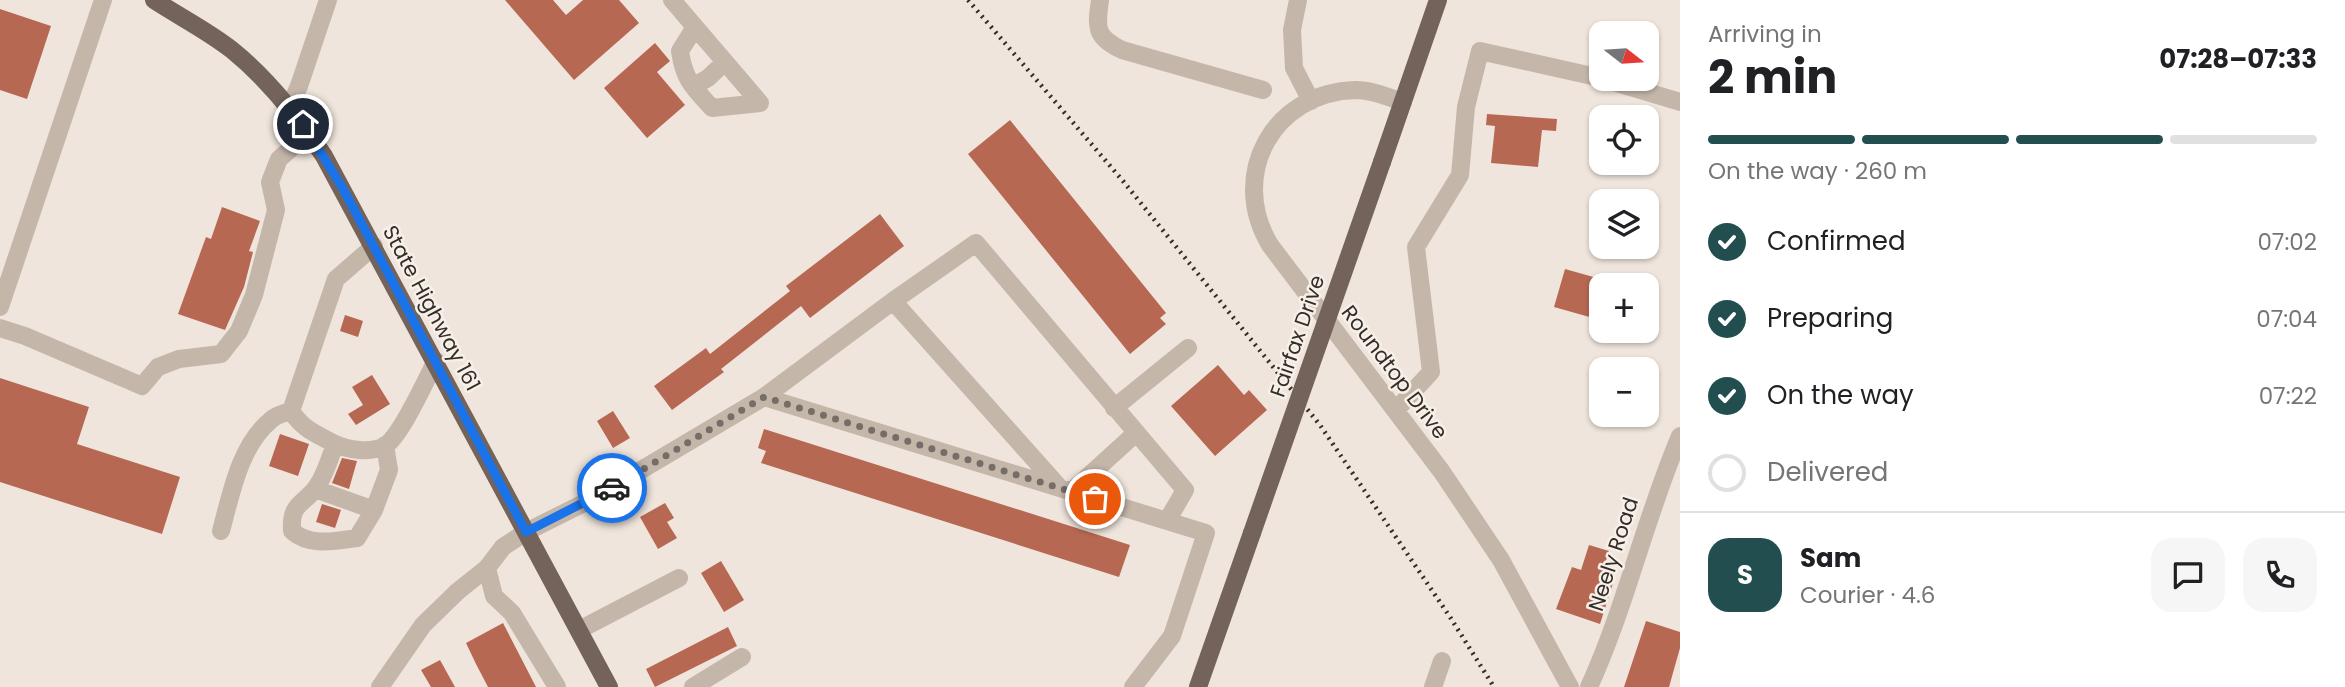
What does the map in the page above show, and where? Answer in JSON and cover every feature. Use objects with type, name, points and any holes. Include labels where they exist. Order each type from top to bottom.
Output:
[{"type":"main road","name":"State Highway 161","points":[[155,0],[231,49],[272,88],[309,133],[336,176],[610,687]]},
{"type":"main road","name":"Fairfax Drive","points":[[1198,687],[1438,0]]},
{"type":"street","points":[[0,307],[103,0]]},
{"type":"street","points":[[289,107],[299,86],[328,0]]},
{"type":"street","points":[[672,0],[761,103],[712,108],[683,73],[680,51],[695,27]]},
{"type":"street","points":[[1100,0],[1097,26],[1104,39],[1122,50],[1263,90]]},
{"type":"street","points":[[1298,0],[1292,30],[1294,68],[1311,101]]},
{"type":"street","points":[[1396,410],[1431,372],[1416,247],[1460,175],[1466,107],[1480,51],[1589,75]]},
{"type":"street","points":[[694,86],[708,78],[725,62]]},
{"type":"street","name":"Roundtop Drive","points":[[1403,102],[1370,91],[1356,90],[1311,101],[1287,116],[1268,138],[1255,170],[1256,209],[1270,245],[1442,472],[1501,560],[1570,687]]},
{"type":"street","points":[[1644,91],[1680,102]]},
{"type":"street","points":[[0,328],[142,386],[158,367],[178,359],[221,354],[239,331],[254,295],[276,211],[270,183],[279,159],[309,133]]},
{"type":"street","points":[[380,687],[423,625],[458,590],[487,568],[503,547],[526,532],[594,498],[764,397],[976,243],[1185,490],[1167,521]]},
{"type":"street","points":[[291,411],[336,279],[374,246]]},
{"type":"street","points":[[893,301],[1065,490]]},
{"type":"street","points":[[1114,408],[1188,348]]},
{"type":"street","points":[[291,411],[301,426],[335,444],[367,450],[386,445],[404,424],[436,361]]},
{"type":"street","points":[[764,397],[1206,533],[1172,636],[1133,687]]},
{"type":"street","points":[[221,531],[234,487],[256,434],[273,417],[291,411]]},
{"type":"street","points":[[1065,490],[1136,433]]},
{"type":"street","name":"Neely Road","points":[[1589,687],[1618,615],[1648,518],[1680,436]]},
{"type":"street","points":[[335,444],[315,489],[297,505],[292,531],[298,536],[322,542],[357,538],[374,510],[389,470],[386,445]]},
{"type":"street","points":[[315,489],[374,510]]},
{"type":"street","points":[[487,568],[494,596],[512,613],[557,687]]},
{"type":"street","points":[[579,630],[679,578]]},
{"type":"street","points":[[693,687],[742,657]]},
{"type":"street","points":[[1433,687],[1442,662]]},
{"type":"building","points":[[505,0],[553,0],[566,15],[583,0],[619,0],[639,23],[574,80]]},
{"type":"building","points":[[0,9],[51,26],[27,99],[0,90]]},
{"type":"building","points":[[655,43],[670,61],[657,72],[685,105],[647,138],[604,88]]},
{"type":"building","points":[[1487,114],[1557,119],[1556,131],[1542,130],[1538,167],[1491,163],[1495,126],[1486,125]]},
{"type":"building","points":[[1010,120],[1166,313],[1160,318],[1166,324],[1130,354],[968,154]]},
{"type":"building","points":[[222,207],[260,221],[249,251],[253,252],[244,287],[225,330],[178,314],[206,237],[211,239]]},
{"type":"building","points":[[880,214],[904,246],[810,318],[801,306],[721,369],[724,372],[672,410],[654,386],[706,348],[710,354],[790,291],[786,286]]},
{"type":"building","points":[[1565,269],[1589,276],[1589,317],[1554,307]]},
{"type":"building","points":[[345,315],[363,321],[358,337],[340,331]]},
{"type":"building","points":[[1218,365],[1244,395],[1249,390],[1267,410],[1215,456],[1171,406]]},
{"type":"building","points":[[372,375],[390,404],[356,425],[348,414],[363,405],[352,387]]},
{"type":"building","points":[[0,378],[89,407],[77,444],[180,477],[162,534],[0,482]]},
{"type":"building","points":[[613,411],[630,438],[613,448],[597,421]]},
{"type":"building","points":[[764,429],[1130,545],[1119,577],[761,463],[766,451],[758,448]]},
{"type":"building","points":[[280,434],[309,444],[298,476],[269,466]]},
{"type":"building","points":[[342,458],[357,461],[349,489],[332,483]]},
{"type":"building","points":[[665,503],[674,518],[667,522],[677,538],[658,549],[640,517]]},
{"type":"building","points":[[322,504],[341,510],[335,528],[316,522]]},
{"type":"building","points":[[1589,545],[1609,551],[1601,576],[1614,580],[1600,624],[1556,609],[1572,567],[1581,570]]},
{"type":"building","points":[[721,561],[744,600],[724,612],[701,573]]},
{"type":"building","points":[[1646,621],[1680,632],[1680,648],[1669,687],[1624,687]]},
{"type":"building","points":[[503,623],[536,687],[488,687],[476,664],[466,643]]},
{"type":"building","points":[[728,627],[737,646],[655,687],[646,669]]},
{"type":"building","points":[[440,660],[455,687],[431,687],[421,670]]},
{"type":"railway","points":[[968,0],[1123,181],[1320,425],[1494,687]]},
{"type":"way so far","points":[[612,488],[764,397],[1095,499]]},
{"type":"route","points":[[303,124],[342,187],[526,532],[612,488]]}]
